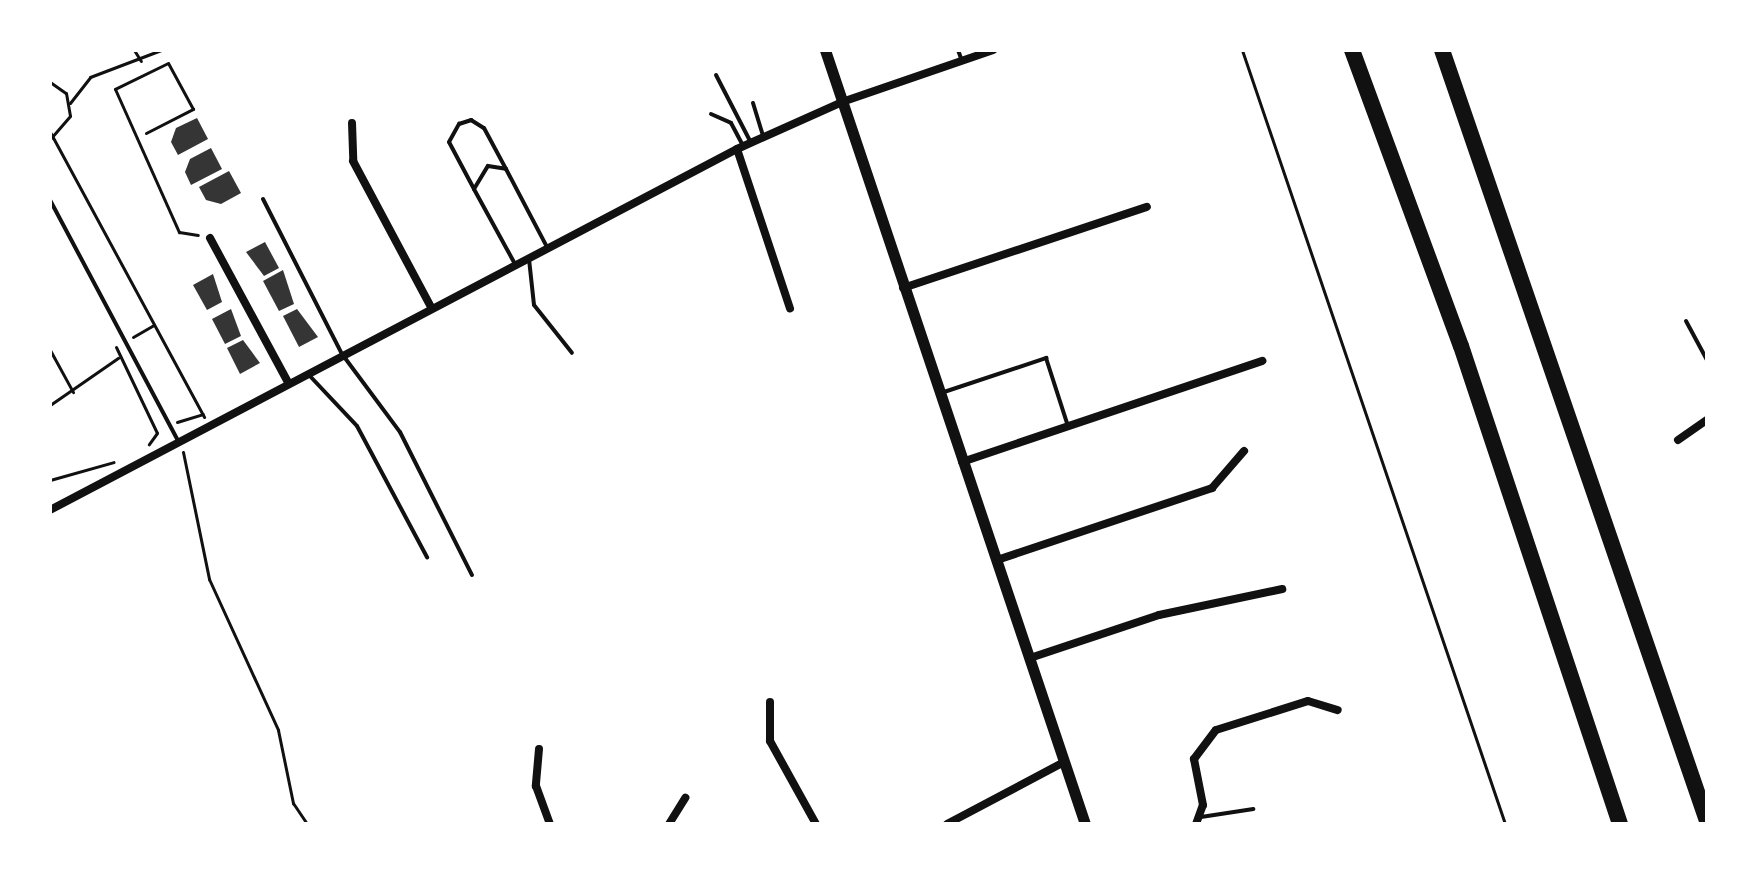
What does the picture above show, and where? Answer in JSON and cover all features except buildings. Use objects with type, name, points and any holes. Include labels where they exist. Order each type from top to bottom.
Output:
[{"type":"highway","points":[[1352,50],[1461,346],[1620,824]]},
{"type":"highway","points":[[1442,50],[1707,821]]},
{"type":"street","points":[[825,50],[938,395],[1085,824]]},
{"type":"street","points":[[50,510],[288,382],[744,146],[842,102],[993,50]]},
{"type":"street","points":[[352,123],[353,161],[431,307]]},
{"type":"street","points":[[744,146],[790,308]]},
{"type":"street","points":[[903,288],[1147,207]]},
{"type":"street","points":[[210,238],[288,382]]},
{"type":"street","points":[[962,462],[1262,361]]},
{"type":"street","points":[[1678,440],[1707,420]]},
{"type":"street","points":[[997,560],[1212,488],[1244,451]]},
{"type":"street","points":[[1030,658],[1159,615],[1282,589]]},
{"type":"street","points":[[1199,821],[1194,759],[1216,730],[1308,701],[1338,710]]},
{"type":"street","points":[[770,702],[770,741],[816,824]]},
{"type":"street","points":[[539,749],[536,786],[550,824]]},
{"type":"street","points":[[947,824],[1064,762]]},
{"type":"street","points":[[669,824],[685,798]]},
{"type":"lane","points":[[958,50],[962,61]]},
{"type":"lane","points":[[716,75],[744,146]]},
{"type":"lane","points":[[753,103],[764,137]]},
{"type":"lane","points":[[711,114],[731,123],[744,146]]},
{"type":"lane","points":[[515,264],[449,142],[459,124],[471,120],[484,128],[547,247]]},
{"type":"lane","points":[[474,189],[488,166],[506,169]]},
{"type":"lane","points":[[263,199],[342,354],[400,432],[472,575]]},
{"type":"lane","points":[[50,200],[178,441]]},
{"type":"lane","points":[[528,257],[534,305],[572,353]]},
{"type":"lane","points":[[1686,321],[1707,360]]},
{"type":"lane","points":[[938,395],[1046,358],[1068,426]]},
{"type":"lane","points":[[307,373],[357,426],[427,557]]},
{"type":"lane","points":[[1199,821],[1223,819],[1253,809]]},
{"type":"path","points":[[134,50],[141,61]]},
{"type":"path","points":[[51,138],[66,127],[70,103],[90,77],[141,61],[161,50]]},
{"type":"path","points":[[1242,50],[1505,824]]},
{"type":"path","points":[[146,133],[193,109],[168,63],[115,89],[179,232],[210,238]]},
{"type":"path","points":[[50,82],[70,103]]},
{"type":"path","points":[[50,132],[208,426]]},
{"type":"path","points":[[138,451],[157,433],[113,350],[154,325]]},
{"type":"path","points":[[50,350],[73,392]]},
{"type":"path","points":[[50,405],[73,392],[77,380],[118,358]]},
{"type":"path","points":[[178,441],[189,464],[209,579],[278,730],[293,803],[307,824]]},
{"type":"path","points":[[50,480],[121,459]]}]
